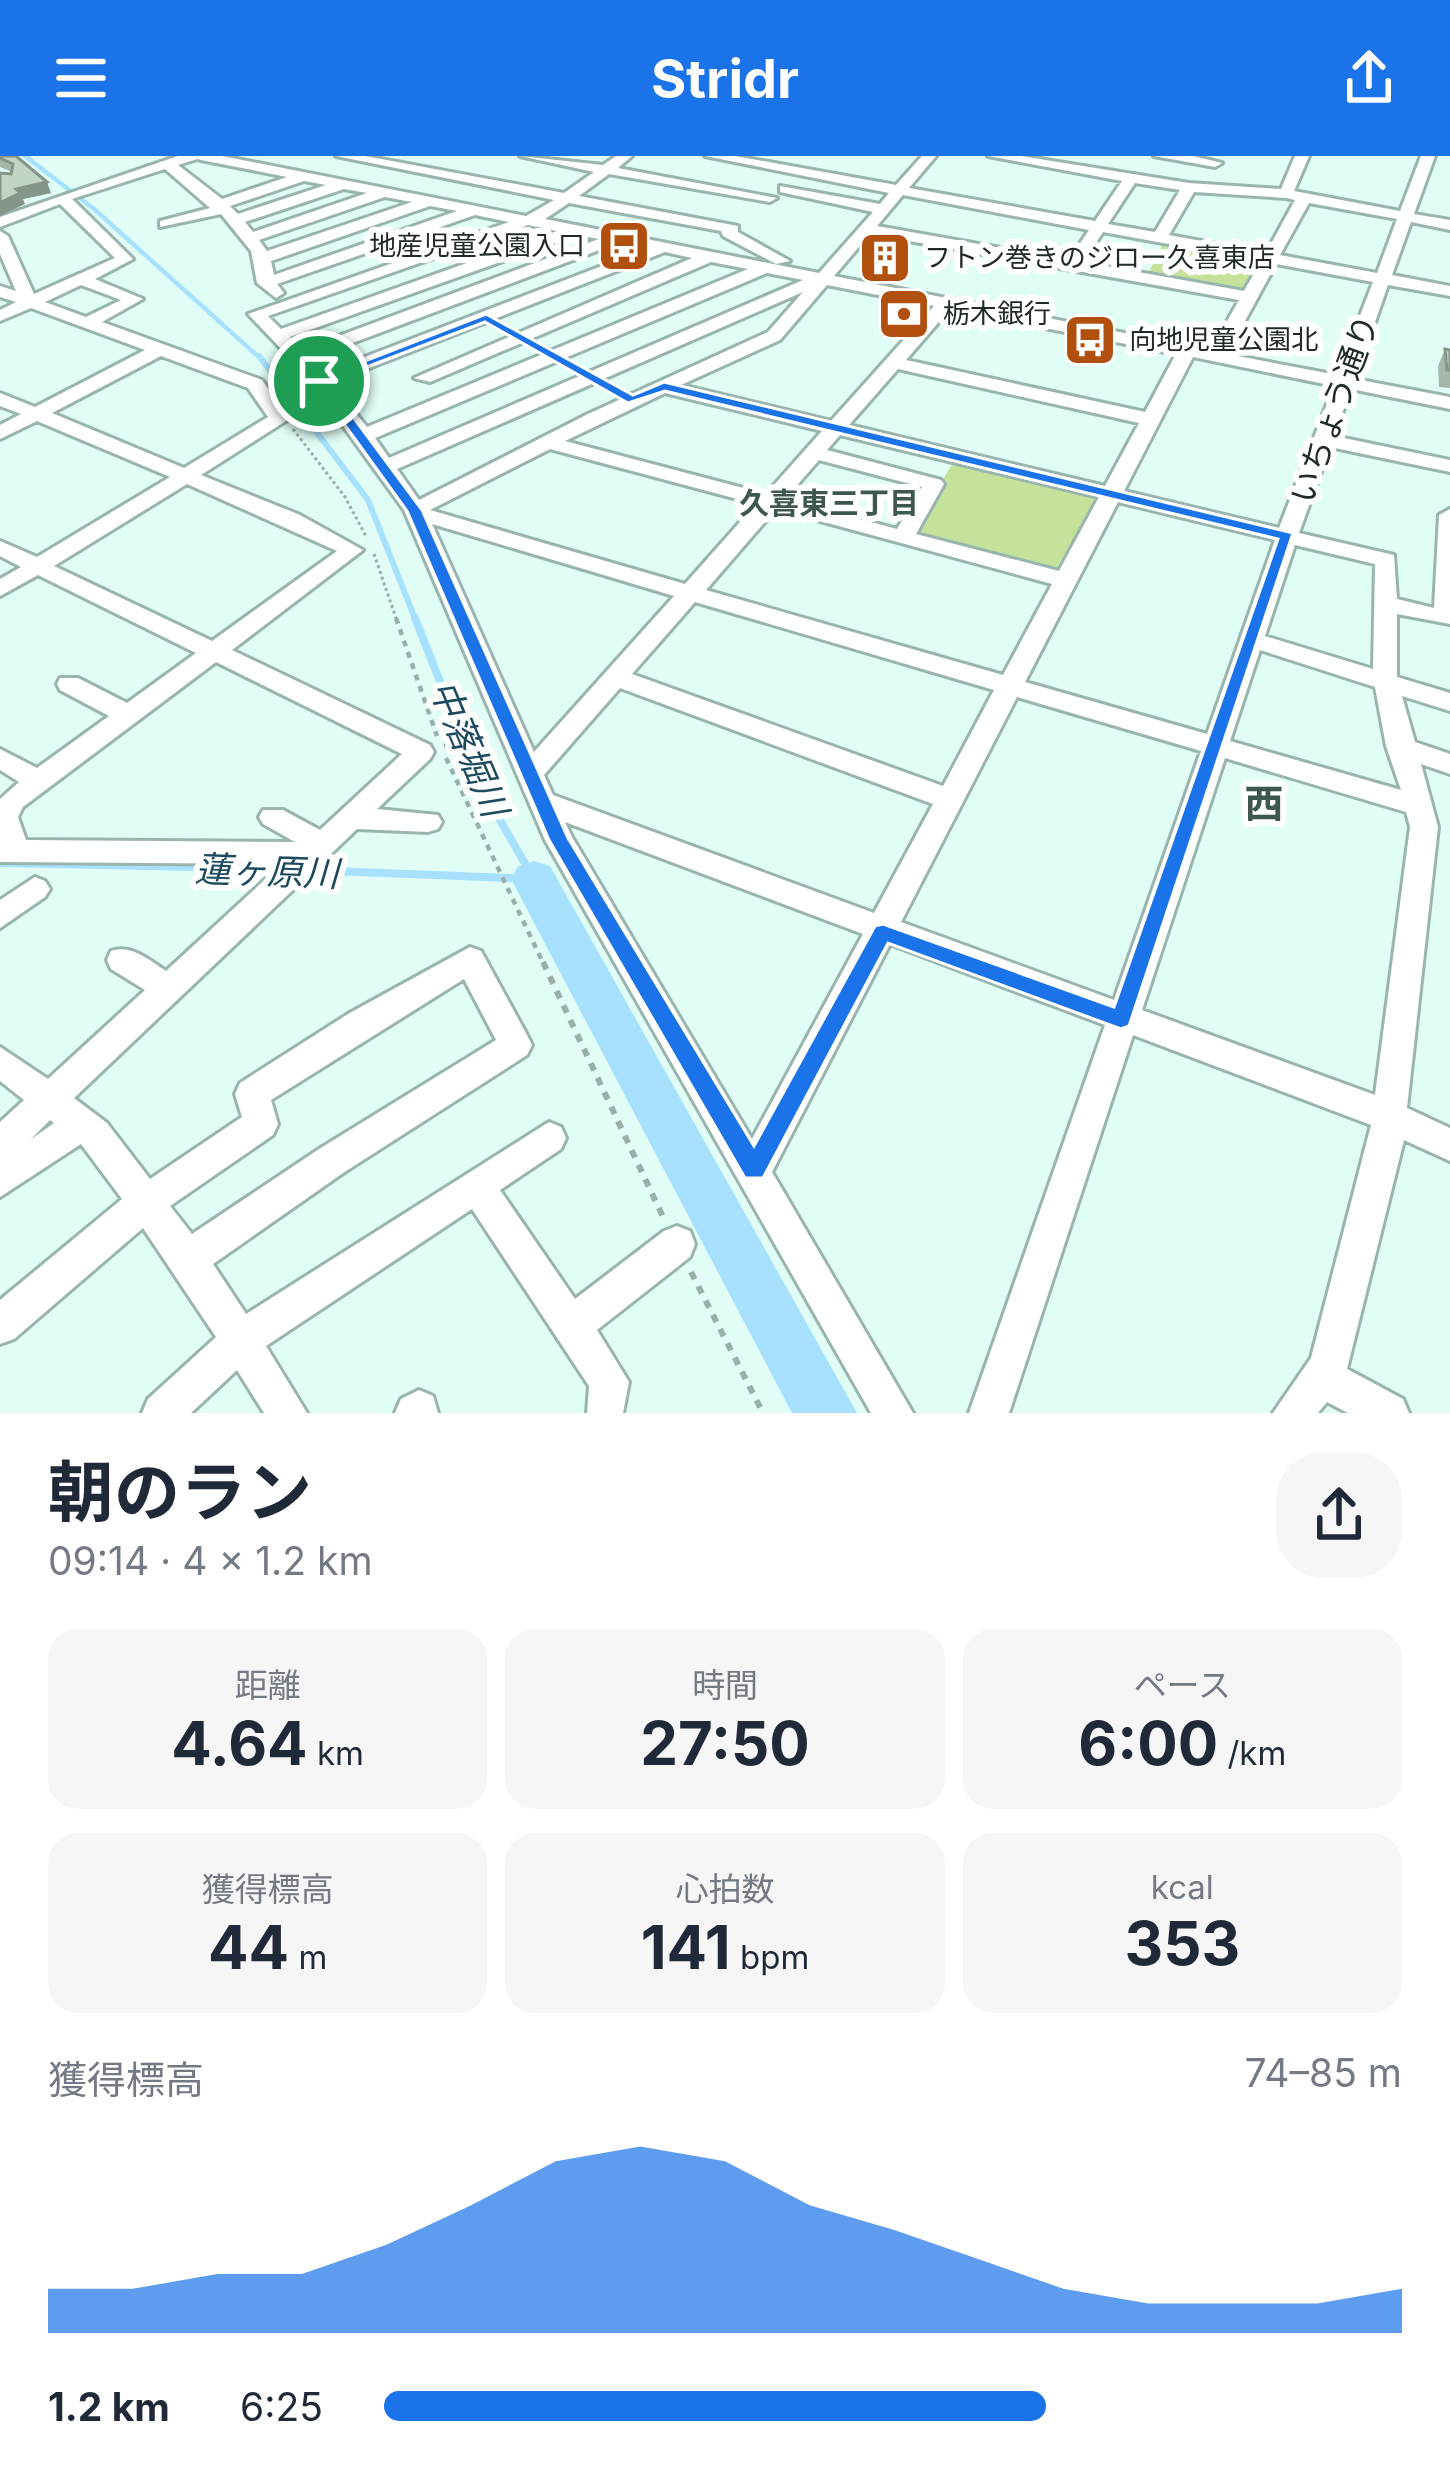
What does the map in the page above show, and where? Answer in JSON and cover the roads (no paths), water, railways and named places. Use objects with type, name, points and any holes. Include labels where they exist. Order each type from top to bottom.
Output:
[{"type":"street","points":[[0,222],[85,189],[197,156],[1450,403]]},
{"type":"street","points":[[343,156],[566,198],[759,209],[882,209]]},
{"type":"street","points":[[250,238],[380,191],[429,156]]},
{"type":"street","points":[[527,156],[605,169],[759,209]]},
{"type":"street","points":[[625,156],[529,220],[257,314],[364,436],[415,512],[534,788],[893,1413]]},
{"type":"street","points":[[712,156],[1450,291]]},
{"type":"street","points":[[815,277],[728,233],[826,156]]},
{"type":"street","points":[[415,512],[595,418],[774,336],[815,277],[929,156]]},
{"type":"street","points":[[995,156],[1189,188],[1295,196],[1450,225]]},
{"type":"street","points":[[1082,171],[1094,156]]},
{"type":"street","points":[[1161,156],[1217,159],[1213,188]]},
{"type":"street","points":[[1217,356],[1273,258],[1295,196],[1302,156]]},
{"type":"street","name":"いちょう通り","points":[[989,1413],[1287,536],[1428,156]]},
{"type":"street","points":[[167,164],[207,188],[263,258],[265,283],[290,303]]},
{"type":"street","points":[[232,180],[263,168]]},
{"type":"street","points":[[223,212],[304,176]]},
{"type":"street","points":[[1073,266],[1130,178]]},
{"type":"street","points":[[165,224],[344,184]]},
{"type":"street","points":[[1160,238],[1189,188]]},
{"type":"street","points":[[0,316],[126,256],[64,197]]},
{"type":"street","points":[[263,258],[429,201]]},
{"type":"street","points":[[265,283],[474,210]]},
{"type":"street","points":[[865,228],[1249,297]]},
{"type":"street","points":[[277,336],[575,230]]},
{"type":"street","points":[[0,236],[29,302]]},
{"type":"street","points":[[298,357],[616,238]]},
{"type":"street","points":[[319,381],[665,247]]},
{"type":"street","points":[[423,378],[710,256]]},
{"type":"street","points":[[396,266],[633,400]]},
{"type":"street","points":[[364,436],[765,267]]},
{"type":"street","points":[[386,467],[815,277]]},
{"type":"street","points":[[79,279],[135,299],[87,323]]},
{"type":"street","points":[[0,291],[255,384],[279,419],[0,589]]},
{"type":"street","points":[[534,788],[614,677],[947,302]]},
{"type":"street","points":[[0,433],[158,350]]},
{"type":"street","points":[[754,1170],[1188,350]]},
{"type":"street","points":[[388,356],[456,399]]},
{"type":"street","points":[[895,362],[1153,420]]},
{"type":"street","points":[[664,386],[1386,560],[1385,679],[1424,827],[1386,1145],[1328,1368],[1293,1413]]},
{"type":"street","points":[[0,399],[352,550],[13,800],[4,817],[7,851],[309,858]]},
{"type":"street","points":[[1324,440],[1450,466]]},
{"type":"street","points":[[547,442],[1069,581]]},
{"type":"street","points":[[815,453],[934,484],[903,537]]},
{"type":"street","points":[[415,512],[1417,805]]},
{"type":"street","points":[[1386,604],[1445,618],[1450,514]]},
{"type":"street","points":[[0,548],[421,752],[49,1097],[5,1159]]},
{"type":"street","points":[[1253,640],[1450,702]]},
{"type":"street","points":[[614,677],[949,799]]},
{"type":"street","points":[[69,684],[129,716]]},
{"type":"street","points":[[1400,746],[1450,764]]},
{"type":"street","points":[[0,758],[38,781]]},
{"type":"street","points":[[534,788],[883,932],[1389,1116],[1450,1145]]},
{"type":"street","points":[[273,817],[309,858]]},
{"type":"street","points":[[352,818],[428,822]]},
{"type":"street","points":[[0,916],[35,889]]},
{"type":"street","points":[[122,960],[168,988]]},
{"type":"street","points":[[0,1325],[147,1201],[262,1124],[252,1094],[359,1024],[470,961],[517,1045],[331,1161],[188,1259]]},
{"type":"street","points":[[0,1062],[82,1124],[147,1201],[242,1339],[286,1413]]},
{"type":"street","points":[[5,1159],[82,1124]]},
{"type":"street","points":[[162,1413],[242,1339],[549,1138]]},
{"type":"street","points":[[477,1186],[609,1382],[604,1407]]},
{"type":"street","points":[[571,1326],[676,1244]]},
{"type":"street","points":[[1321,1377],[1388,1413]]},
{"type":"waterway","name":"中落堀川","points":[[25,156],[94,209],[261,359]]},
{"type":"waterway","name":"中落堀川","points":[[259,356],[368,500],[416,621]]},
{"type":"waterway","name":"中落堀川","points":[[415,618],[483,791],[534,879]]},
{"type":"waterway","name":"蓮ヶ原川","points":[[0,863],[287,869]]},
{"type":"waterway","name":"蓮ヶ原川","points":[[308,870],[533,879]]},
{"type":"waterway","name":"中落堀川","points":[[534,879],[826,1413]]},
{"type":"place","name":"地産児童公園入口","points":[[624,246]]},
{"type":"place","name":"フトン巻きのジロー久喜東店","points":[[885,258]]},
{"type":"place","name":"栃木銀行","points":[[904,314]]},
{"type":"place","name":"向地児童公園北","points":[[1090,340]]},
{"type":"district","name":"久喜東三丁目","points":[[829,504]]},
{"type":"district","name":"西","points":[[1264,804]]}]
